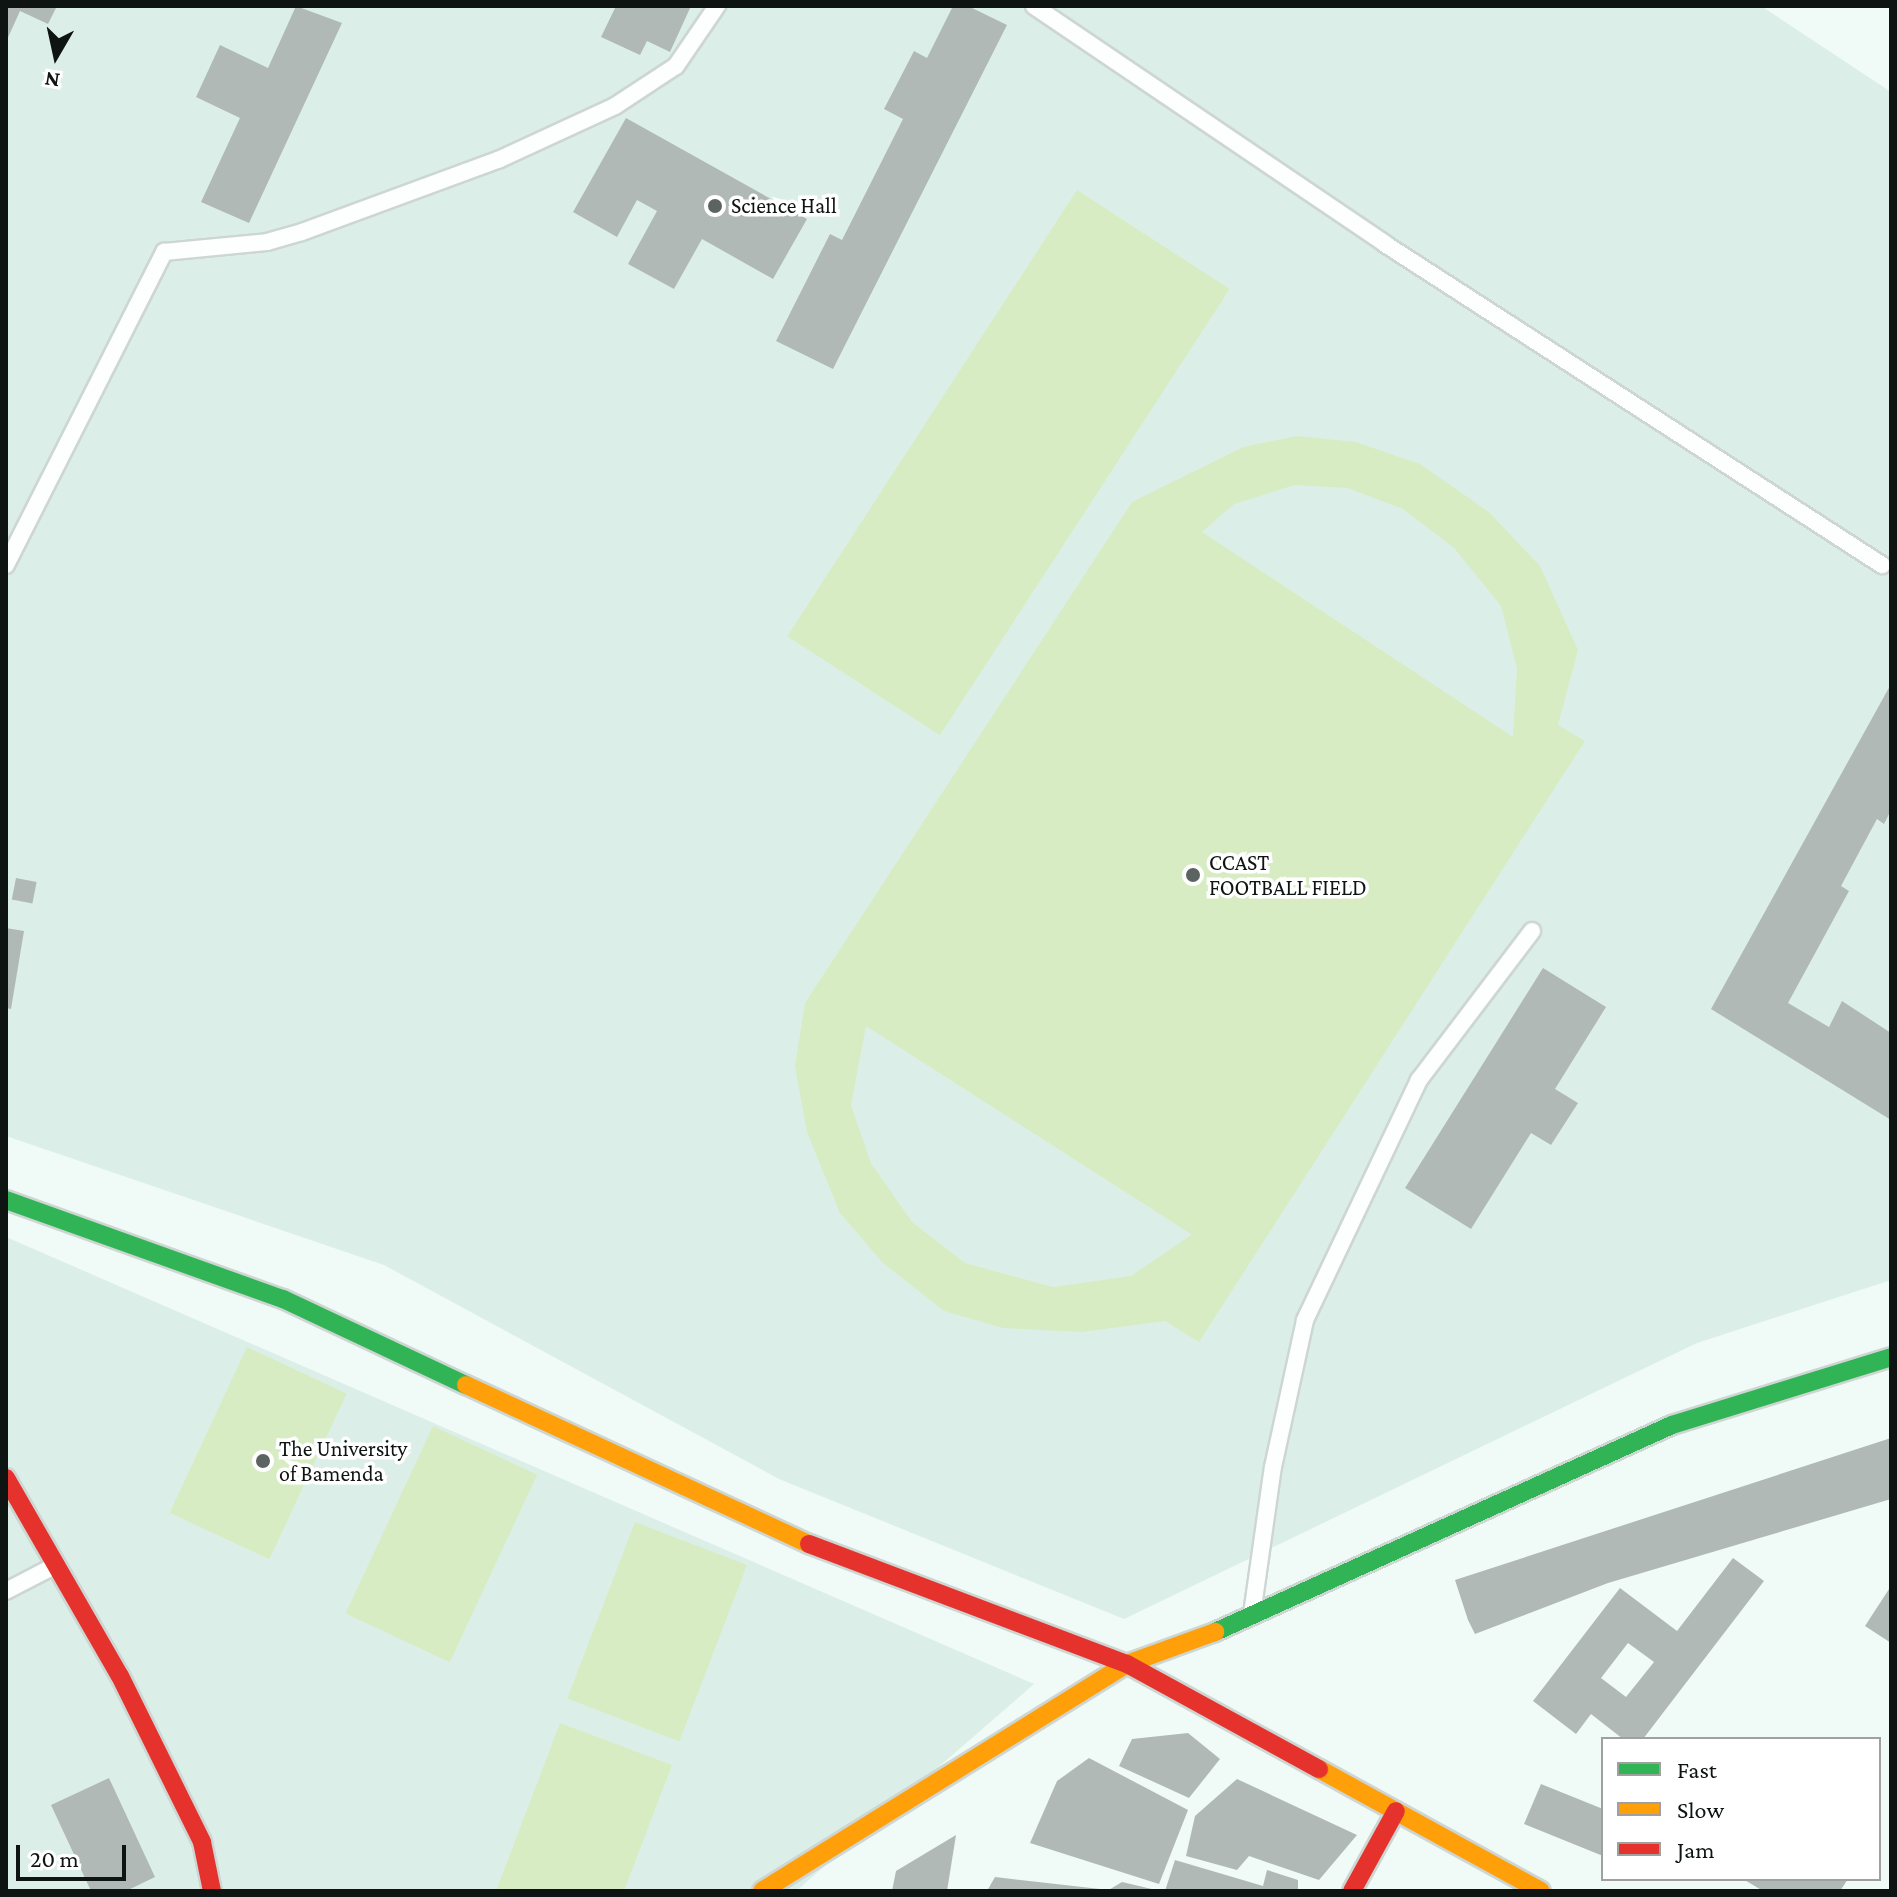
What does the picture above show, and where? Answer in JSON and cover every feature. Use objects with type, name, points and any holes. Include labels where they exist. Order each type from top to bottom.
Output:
[{"type":"street","points":[[6,1200],[283,1299],[785,1535],[1127,1664],[1541,1891]]},
{"type":"street","points":[[762,1891],[1127,1664],[1252,1619],[1672,1425],[1891,1357]]},
{"type":"street","points":[[6,1478],[120,1676],[202,1842],[212,1891]]},
{"type":"street","points":[[1352,1891],[1396,1811]]},
{"type":"lane","points":[[6,565],[164,252],[267,242],[498,160],[615,106],[676,66],[717,6]]},
{"type":"lane","points":[[1034,6],[1385,244],[1882,565]]},
{"type":"lane","points":[[1252,1619],[1273,1467],[1305,1320],[1419,1080],[1532,931]]},
{"type":"lane","points":[[6,1591],[55,1565]]},
{"type":"shaded area","points":[[6,6],[1761,6],[1891,92],[1891,1280],[1697,1343],[1124,1619],[779,1479],[384,1265],[6,1136]]},
{"type":"shaded area","name":"The University of Bamenda","points":[[6,1237],[1034,1684],[796,1891],[6,1891]]},
{"type":"green space","points":[[1077,190],[1230,289],[940,735],[787,636]]},
{"type":"green space","name":"CCAST FOOTBALL FIELD","points":[[1297,436],[1356,442],[1420,464],[1489,512],[1540,566],[1578,650],[1558,725],[1585,741],[1199,1342],[1165,1321],[1082,1332],[1003,1328],[944,1311],[883,1263],[840,1213],[807,1132],[795,1066],[805,1003],[1132,502],[1243,447]],"holes":[[[1295,485],[1347,488],[1403,509],[1454,548],[1501,606],[1517,668],[1513,737],[1202,532],[1234,504]],[[866,1026],[1191,1234],[1191,1235],[1131,1276],[1053,1287],[965,1263],[912,1222],[871,1163],[851,1105]]]},
{"type":"green space","points":[[247,1347],[347,1393],[269,1559],[170,1513]]},
{"type":"green space","points":[[433,1426],[537,1475],[450,1662],[346,1614]]},
{"type":"green space","points":[[635,1522],[747,1565],[679,1741],[567,1698]]},
{"type":"green space","points":[[560,1723],[672,1765],[624,1891],[496,1891]]},
{"type":"building","points":[[6,6],[57,6],[48,24],[20,11],[6,42]]},
{"type":"building","points":[[296,6],[342,23],[249,223],[201,202],[240,118],[196,97],[220,45],[268,68]]},
{"type":"building","points":[[616,6],[691,6],[670,52],[647,41],[640,55],[601,37]]},
{"type":"building","points":[[953,6],[968,6],[1007,25],[833,369],[776,341],[830,234],[842,240],[903,119],[884,109],[914,51],[927,58]]},
{"type":"building","name":"Science Hall","points":[[626,118],[807,219],[773,279],[702,239],[674,289],[628,264],[657,211],[637,200],[617,237],[573,212]]},
{"type":"building","points":[[1891,684],[1891,810],[1884,824],[1877,819],[1841,886],[1849,891],[1788,1003],[1829,1027],[1842,1001],[1891,1033],[1891,1120],[1711,1009]]},
{"type":"building","points":[[16,878],[37,882],[32,904],[12,900]]},
{"type":"building","points":[[6,928],[24,931],[11,1009],[6,1008]]},
{"type":"building","points":[[1543,968],[1606,1007],[1555,1089],[1578,1103],[1551,1145],[1531,1133],[1471,1229],[1405,1188]]},
{"type":"building","points":[[1891,1438],[1891,1499],[1608,1583],[1475,1634],[1468,1620],[1455,1580]]},
{"type":"building","points":[[1733,1558],[1764,1581],[1645,1737],[1620,1737],[1591,1714],[1576,1734],[1533,1701],[1620,1588],[1677,1631]],"holes":[[[1628,1643],[1654,1662],[1626,1697],[1601,1678]]]},
{"type":"building","points":[[1891,1586],[1891,1643],[1865,1626]]},
{"type":"building","points":[[1188,1733],[1220,1759],[1189,1798],[1119,1766],[1132,1739]]},
{"type":"building","points":[[1089,1758],[1188,1810],[1159,1884],[1030,1843],[1057,1781]]},
{"type":"building","points":[[109,1778],[155,1877],[126,1891],[91,1891],[51,1805]]},
{"type":"building","points":[[1237,1779],[1357,1835],[1319,1880],[1249,1856],[1237,1870],[1186,1856],[1195,1816]]},
{"type":"building","points":[[1541,1784],[1601,1808],[1601,1855],[1524,1824]]},
{"type":"building","points":[[956,1835],[947,1891],[892,1891],[896,1871]]},
{"type":"building","points":[[1175,1860],[1263,1886],[1267,1870],[1298,1880],[1298,1891],[1165,1891]]},
{"type":"building","points":[[995,1877],[1100,1889],[987,1891]]},
{"type":"building","points":[[1746,1881],[1847,1881],[1840,1891],[1763,1891]]},
{"type":"building","points":[[1122,1882],[1156,1890],[1107,1891]]},
{"type":"traffic: fast","points":[[6,1200],[283,1299],[466,1385]]},
{"type":"traffic: fast","points":[[1215,1632],[1672,1425],[1891,1357]]},
{"type":"traffic: slow","points":[[466,1385],[809,1544]]},
{"type":"traffic: slow","points":[[762,1891],[1127,1664],[1215,1632]]},
{"type":"traffic: slow","points":[[1319,1769],[1541,1891]]},
{"type":"traffic: jam","points":[[6,1478],[120,1676],[202,1842],[212,1891]]},
{"type":"traffic: jam","points":[[809,1544],[1127,1664],[1319,1769]]},
{"type":"traffic: jam","points":[[1352,1891],[1396,1811]]},
{"type":"place","name":"Science Hall","points":[[715,206]]},
{"type":"place","name":"CCAST FOOTBALL FIELD","points":[[1193,875]]},
{"type":"place","name":"The University of Bamenda","points":[[263,1461]]}]
